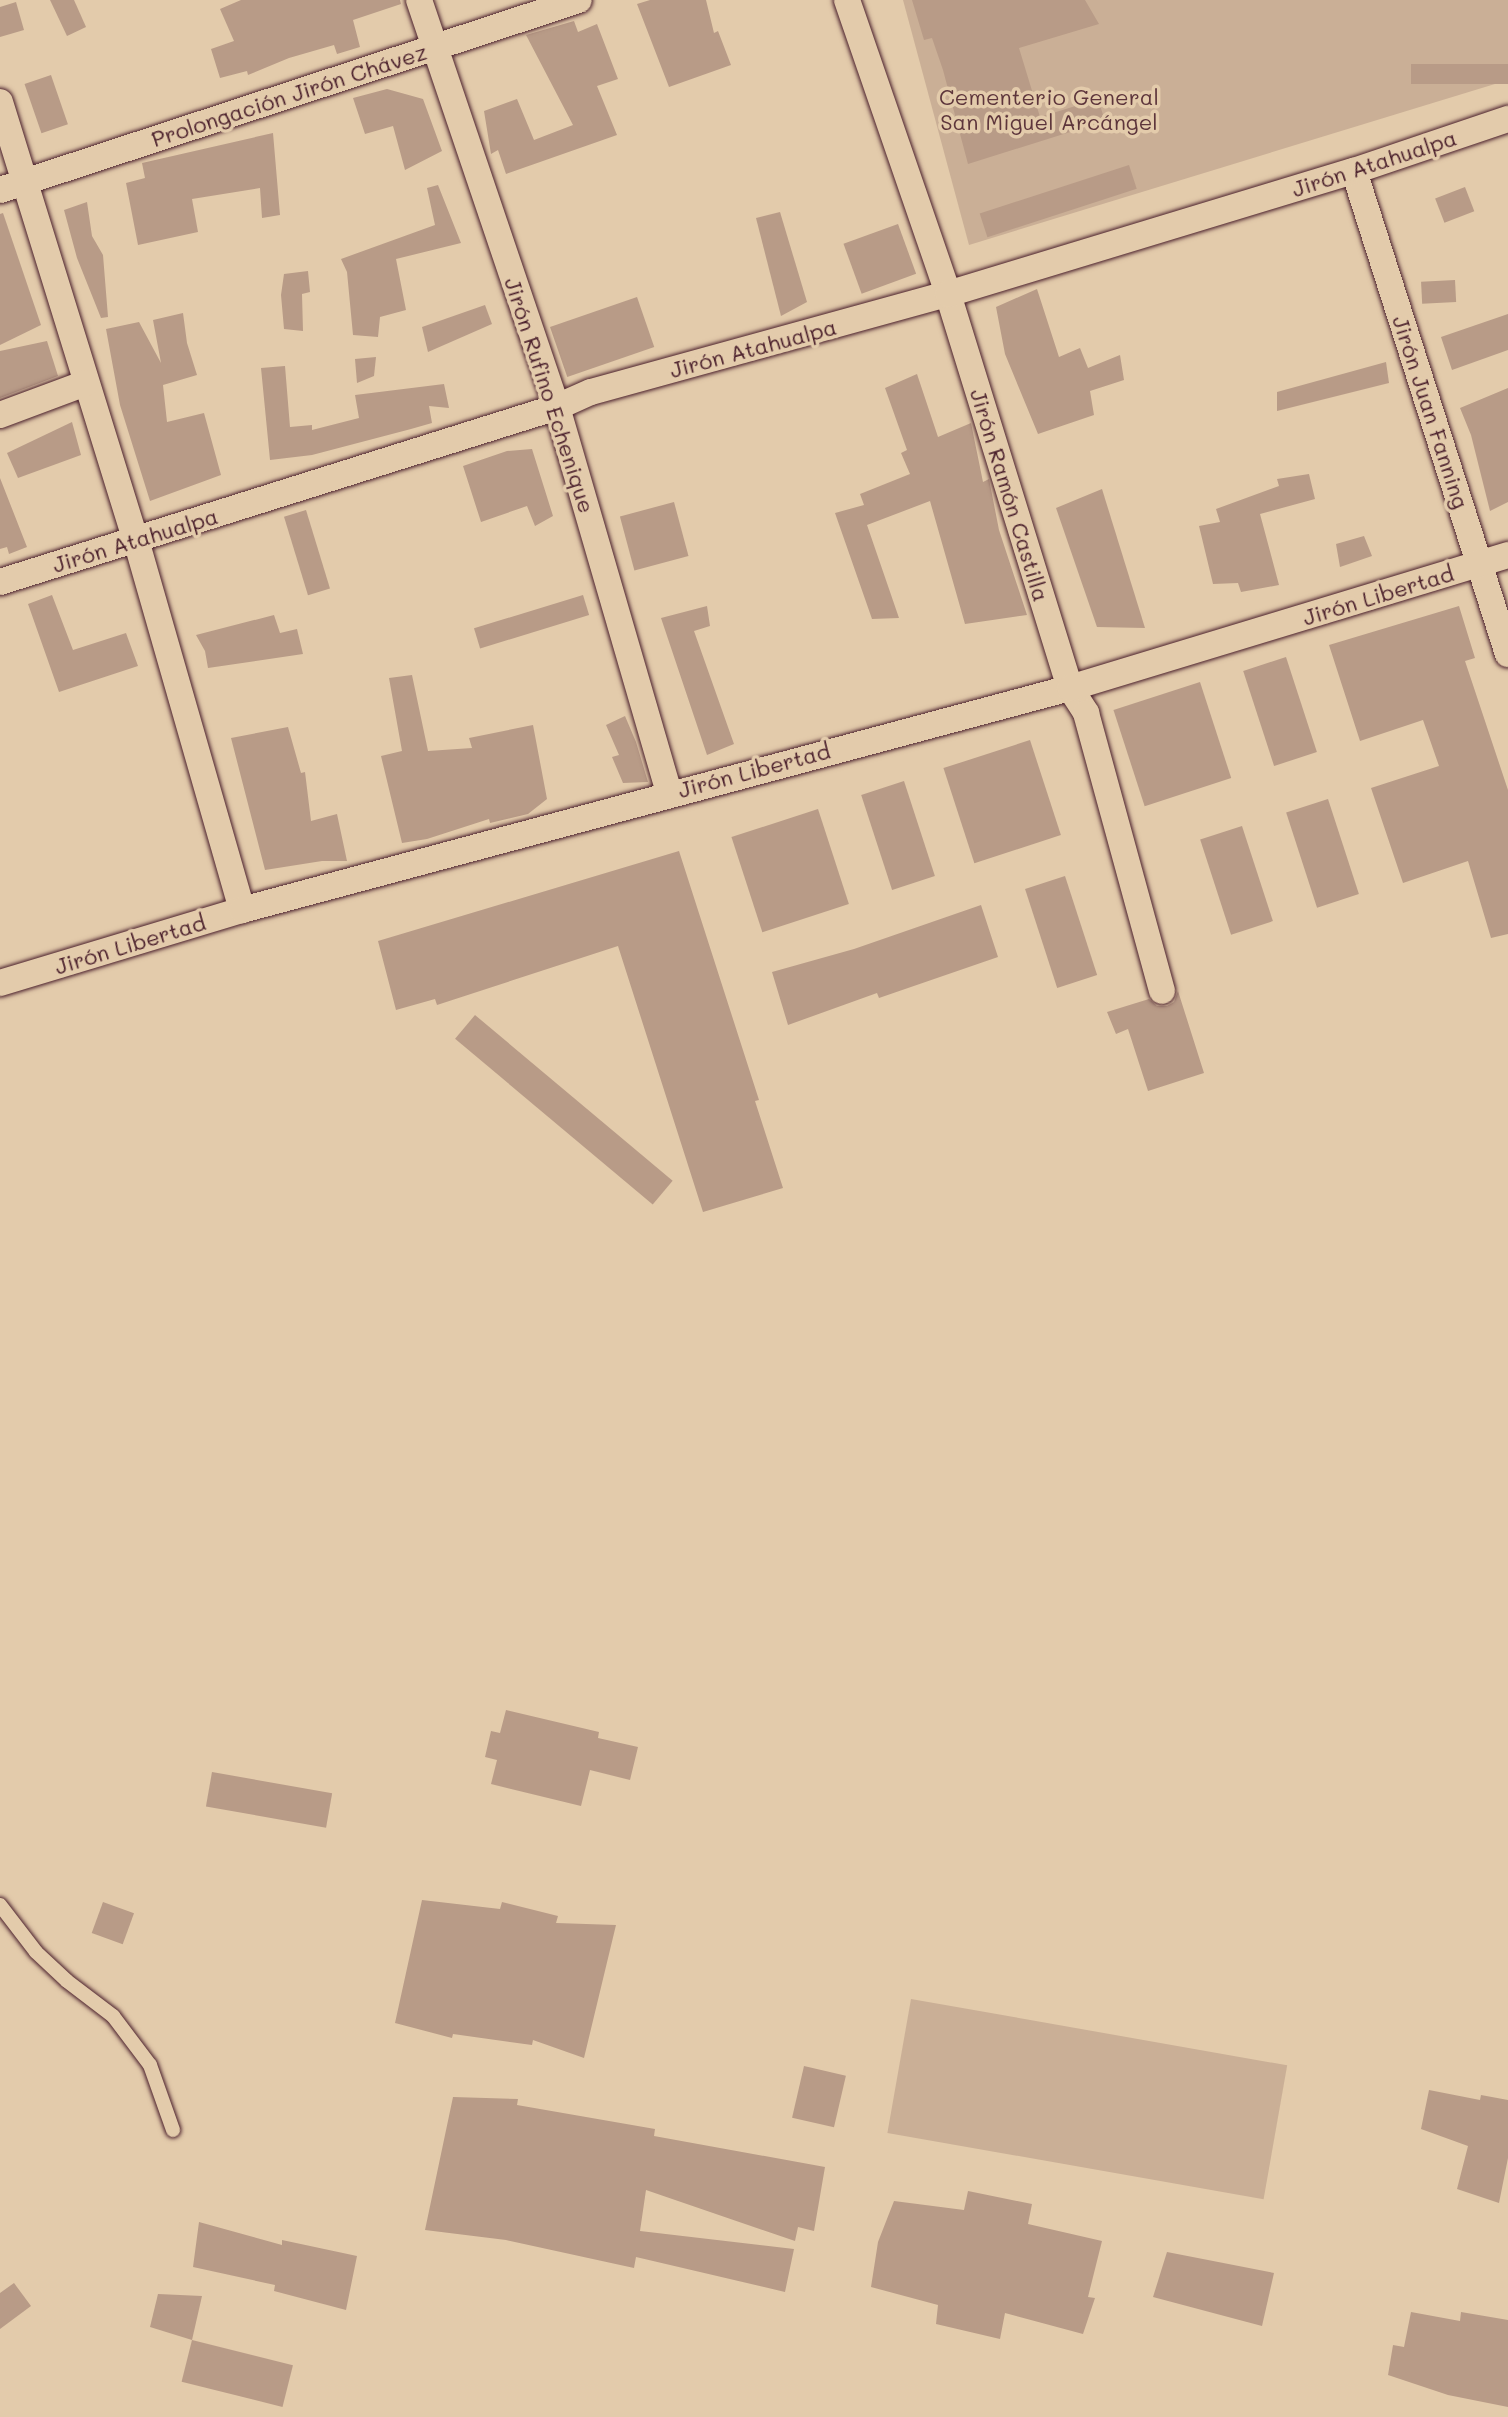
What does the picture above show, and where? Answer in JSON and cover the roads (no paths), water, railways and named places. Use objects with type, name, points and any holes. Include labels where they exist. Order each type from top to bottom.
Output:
[{"type":"street","name":"Jirón Rufino Echenique","points":[[419,0],[557,407],[669,793]]},
{"type":"street","name":"Prolongación Jirón Chávez","points":[[0,190],[579,0]]},
{"type":"street","name":"Jirón Ramón Castilla","points":[[847,0],[948,294],[1070,688],[1086,713],[1162,991]]},
{"type":"street","points":[[0,102],[136,540],[242,910]]},
{"type":"street","name":"Jirón Atahualpa","points":[[0,582],[557,407],[591,392],[948,294],[1354,171],[1508,119]]},
{"type":"street","name":"Jirón Juan Fanning","points":[[1354,171],[1508,654]]},
{"type":"street","points":[[0,415],[86,383]]},
{"type":"street","name":"Jirón Libertad","points":[[0,983],[242,910],[669,793],[1070,688],[1508,555]]},
{"type":"lane","points":[[0,1905],[36,1952],[67,1981],[113,2016],[150,2065],[173,2130]]},
{"type":"park label","name":"Cementerio General San Miguel Arcángel","points":[[1049,108]]}]
